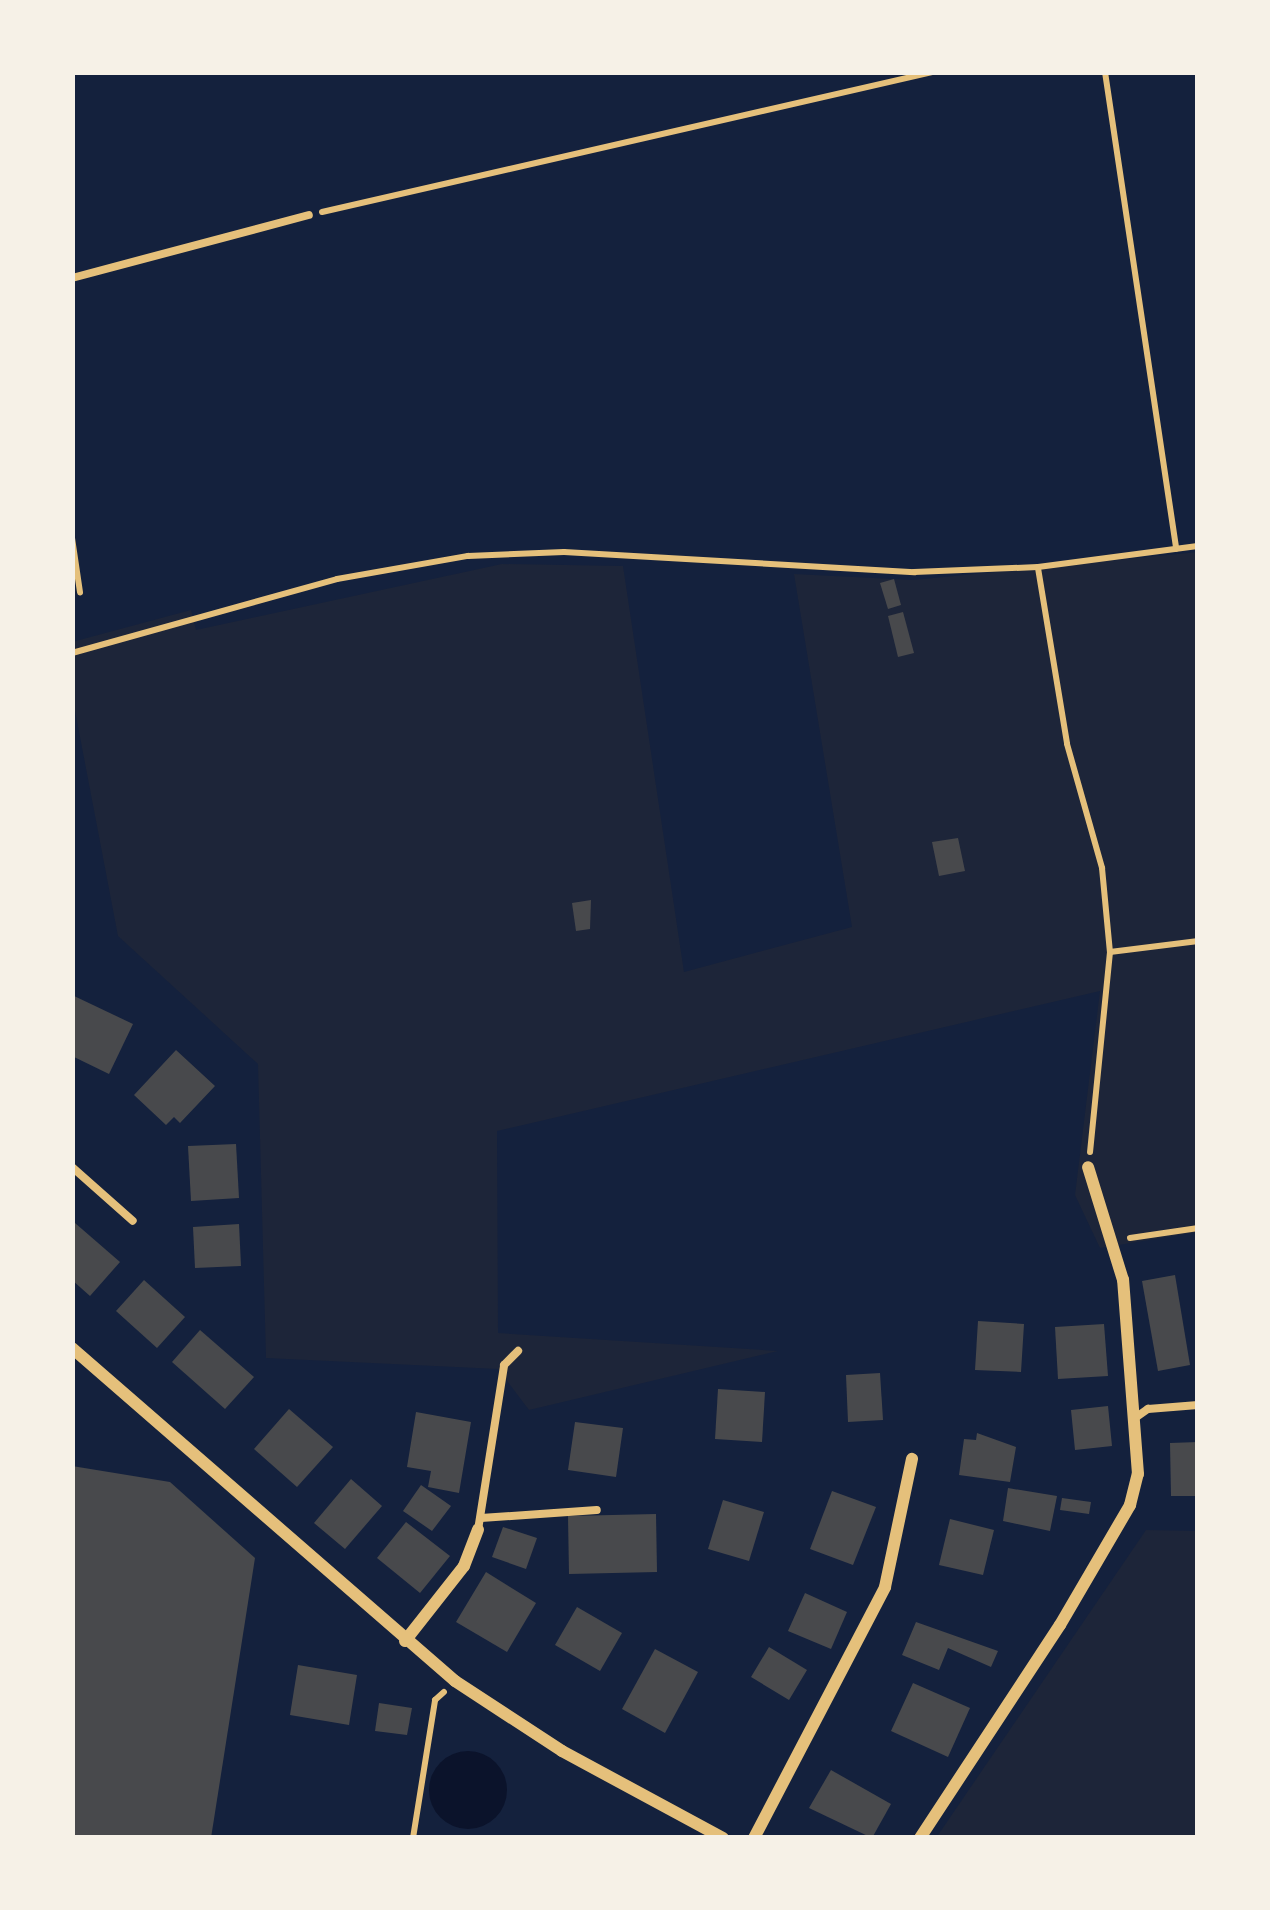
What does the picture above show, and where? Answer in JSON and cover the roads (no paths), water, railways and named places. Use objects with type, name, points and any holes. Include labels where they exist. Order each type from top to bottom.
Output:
[{"type":"street","points":[[920,1838],[1130,1505],[1138,1474],[1123,1280],[1088,1167]]},
{"type":"street","points":[[72,1348],[455,1681],[562,1751],[723,1838]]},
{"type":"street","points":[[754,1838],[885,1587],[912,1460]]},
{"type":"street","points":[[405,1641],[464,1566],[479,1524]]},
{"type":"lane","points":[[72,278],[309,215]]},
{"type":"lane","points":[[72,1167],[134,1220]]},
{"type":"lane","points":[[518,1352],[504,1365],[479,1524],[597,1510]]},
{"type":"lane","points":[[1133,1419],[1148,1409],[1198,1405]]}]
